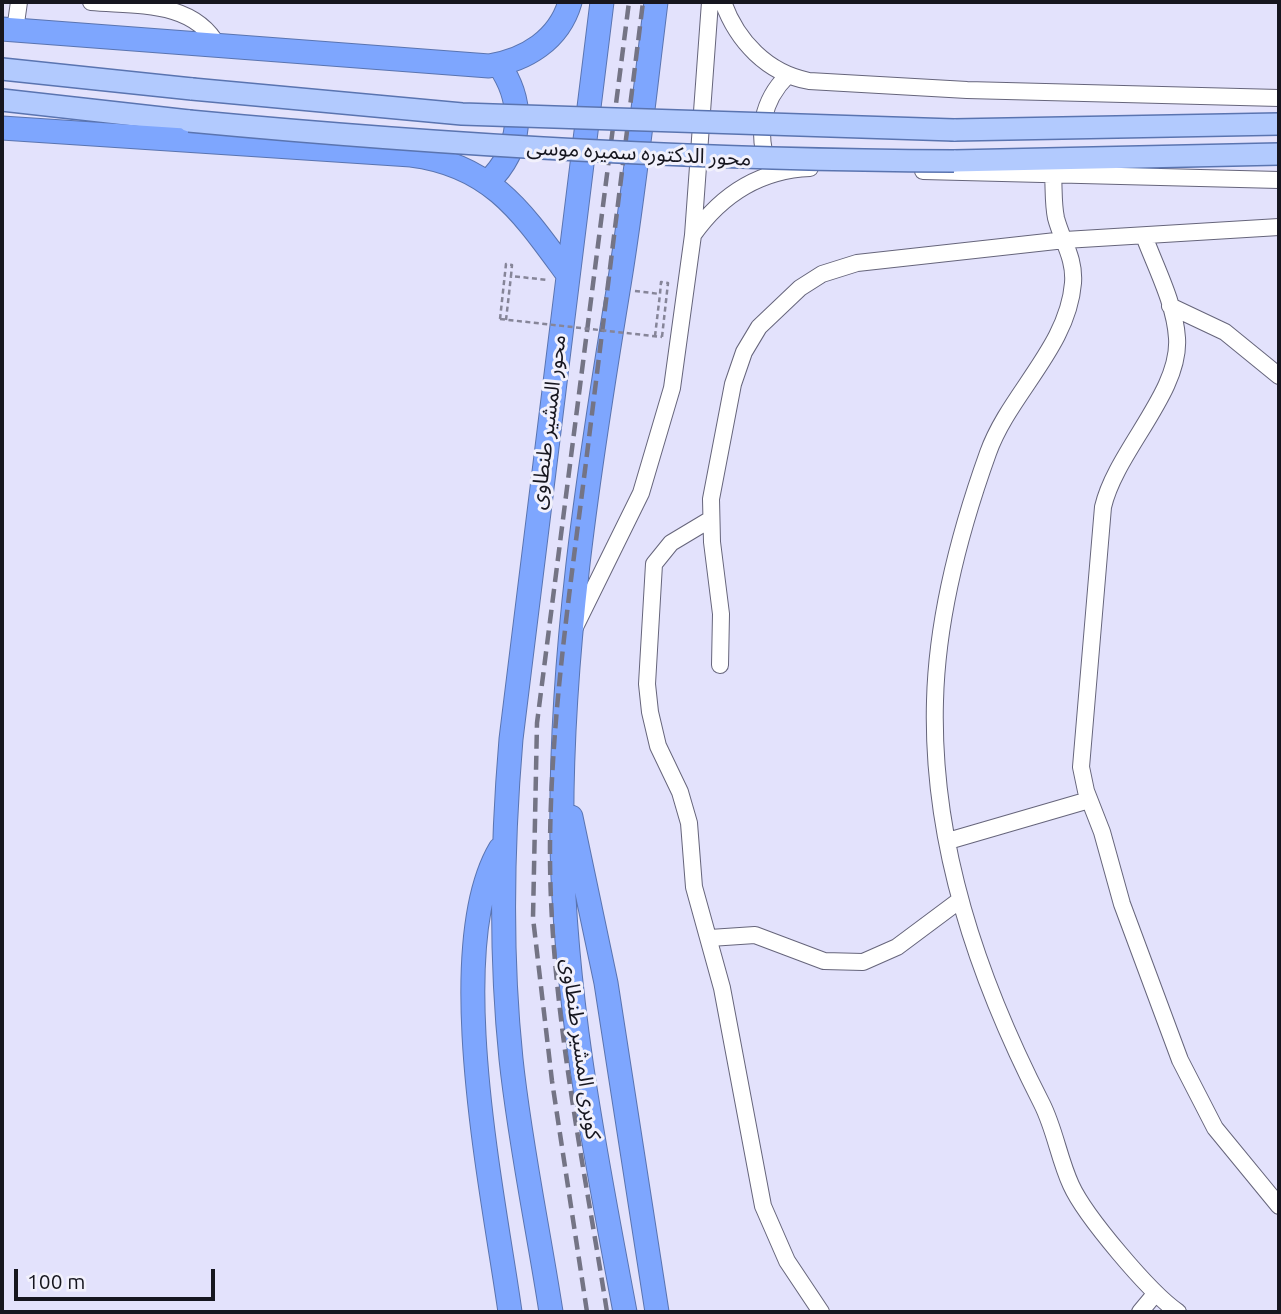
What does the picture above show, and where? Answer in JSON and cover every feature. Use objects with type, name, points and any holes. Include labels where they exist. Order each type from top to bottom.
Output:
[{"type":"highway","points":[[8,29],[468,66],[499,65],[522,57],[551,37],[563,20],[570,2]]},
{"type":"highway","name":"محور المشير طنطاوى","points":[[504,844],[511,739],[566,277],[603,2]]},
{"type":"highway","points":[[656,2],[619,289],[593,446],[573,632],[562,784],[599,943],[657,1312]]},
{"type":"highway","points":[[488,182],[511,151],[517,126],[516,100],[499,65]]},
{"type":"highway","points":[[2,128],[411,155],[451,164],[488,182],[519,209],[566,277]]},
{"type":"highway","name":"كوبرى المشير طنطاوى","points":[[562,784],[564,901],[573,1017],[625,1312]]},
{"type":"highway","points":[[504,844],[489,872],[481,902],[474,1010],[479,1097],[510,1312]]},
{"type":"highway","points":[[504,844],[503,948],[511,1058],[525,1167],[551,1312]]},
{"type":"main road","name":"محور الدكتوره سميره موسى","points":[[2,69],[462,114],[954,130],[1279,124]]},
{"type":"main road","name":"محور الدكتوره سميره موسى","points":[[2,100],[189,121],[515,147],[771,160],[954,161],[1279,154]]},
{"type":"street","points":[[8,29],[19,2]]},
{"type":"street","points":[[91,2],[179,12],[202,25],[218,46]]},
{"type":"street","points":[[573,632],[631,516],[659,441],[677,361],[693,235],[710,2]]},
{"type":"street","points":[[723,2],[745,42],[764,61],[787,76],[809,81],[967,90],[1279,98]]},
{"type":"street","points":[[772,172],[763,150],[764,115],[772,94],[787,76]]},
{"type":"street","points":[[693,235],[728,196],[772,172],[810,168],[1279,180]]},
{"type":"street","points":[[1054,174],[1055,209],[1073,273],[1067,310],[1045,356],[1012,403],[995,436],[966,524],[948,601],[935,701],[939,768],[948,841],[960,900],[979,967],[1048,1118],[1073,1189],[1155,1294],[1178,1312]]},
{"type":"street","points":[[720,665],[720,614],[711,519],[713,480],[738,368],[759,327],[800,288],[822,274],[857,263],[1065,240],[1279,227]]},
{"type":"street","points":[[1144,236],[1170,306],[1178,340],[1171,375],[1114,473],[1102,507],[1081,755],[1089,800],[1102,832],[1122,904],[1191,1085],[1228,1146],[1279,1206]]},
{"type":"street","points":[[1170,306],[1225,332],[1279,376]]},
{"type":"street","points":[[711,519],[671,544],[654,564],[647,684],[650,712],[658,746],[680,792],[689,823],[694,887],[710,938],[763,1206],[787,1261],[821,1312]]},
{"type":"street","points":[[948,841],[1089,800]]},
{"type":"street","points":[[710,938],[755,935],[824,961],[863,962],[897,947],[960,900]]},
{"type":"street","points":[[1140,1312],[1155,1294]]},
{"type":"path","points":[[506,320],[512,264],[506,264],[500,319],[506,320],[662,337],[668,283],[661,282],[655,336]]},
{"type":"path","points":[[511,276],[566,277]]},
{"type":"path","points":[[619,289],[660,294]]},
{"type":"railway","points":[[587,1312],[552,1081],[533,918],[537,723],[629,2]]},
{"type":"railway","points":[[607,1312],[561,1021],[551,904],[551,797],[568,606],[643,2]]}]
